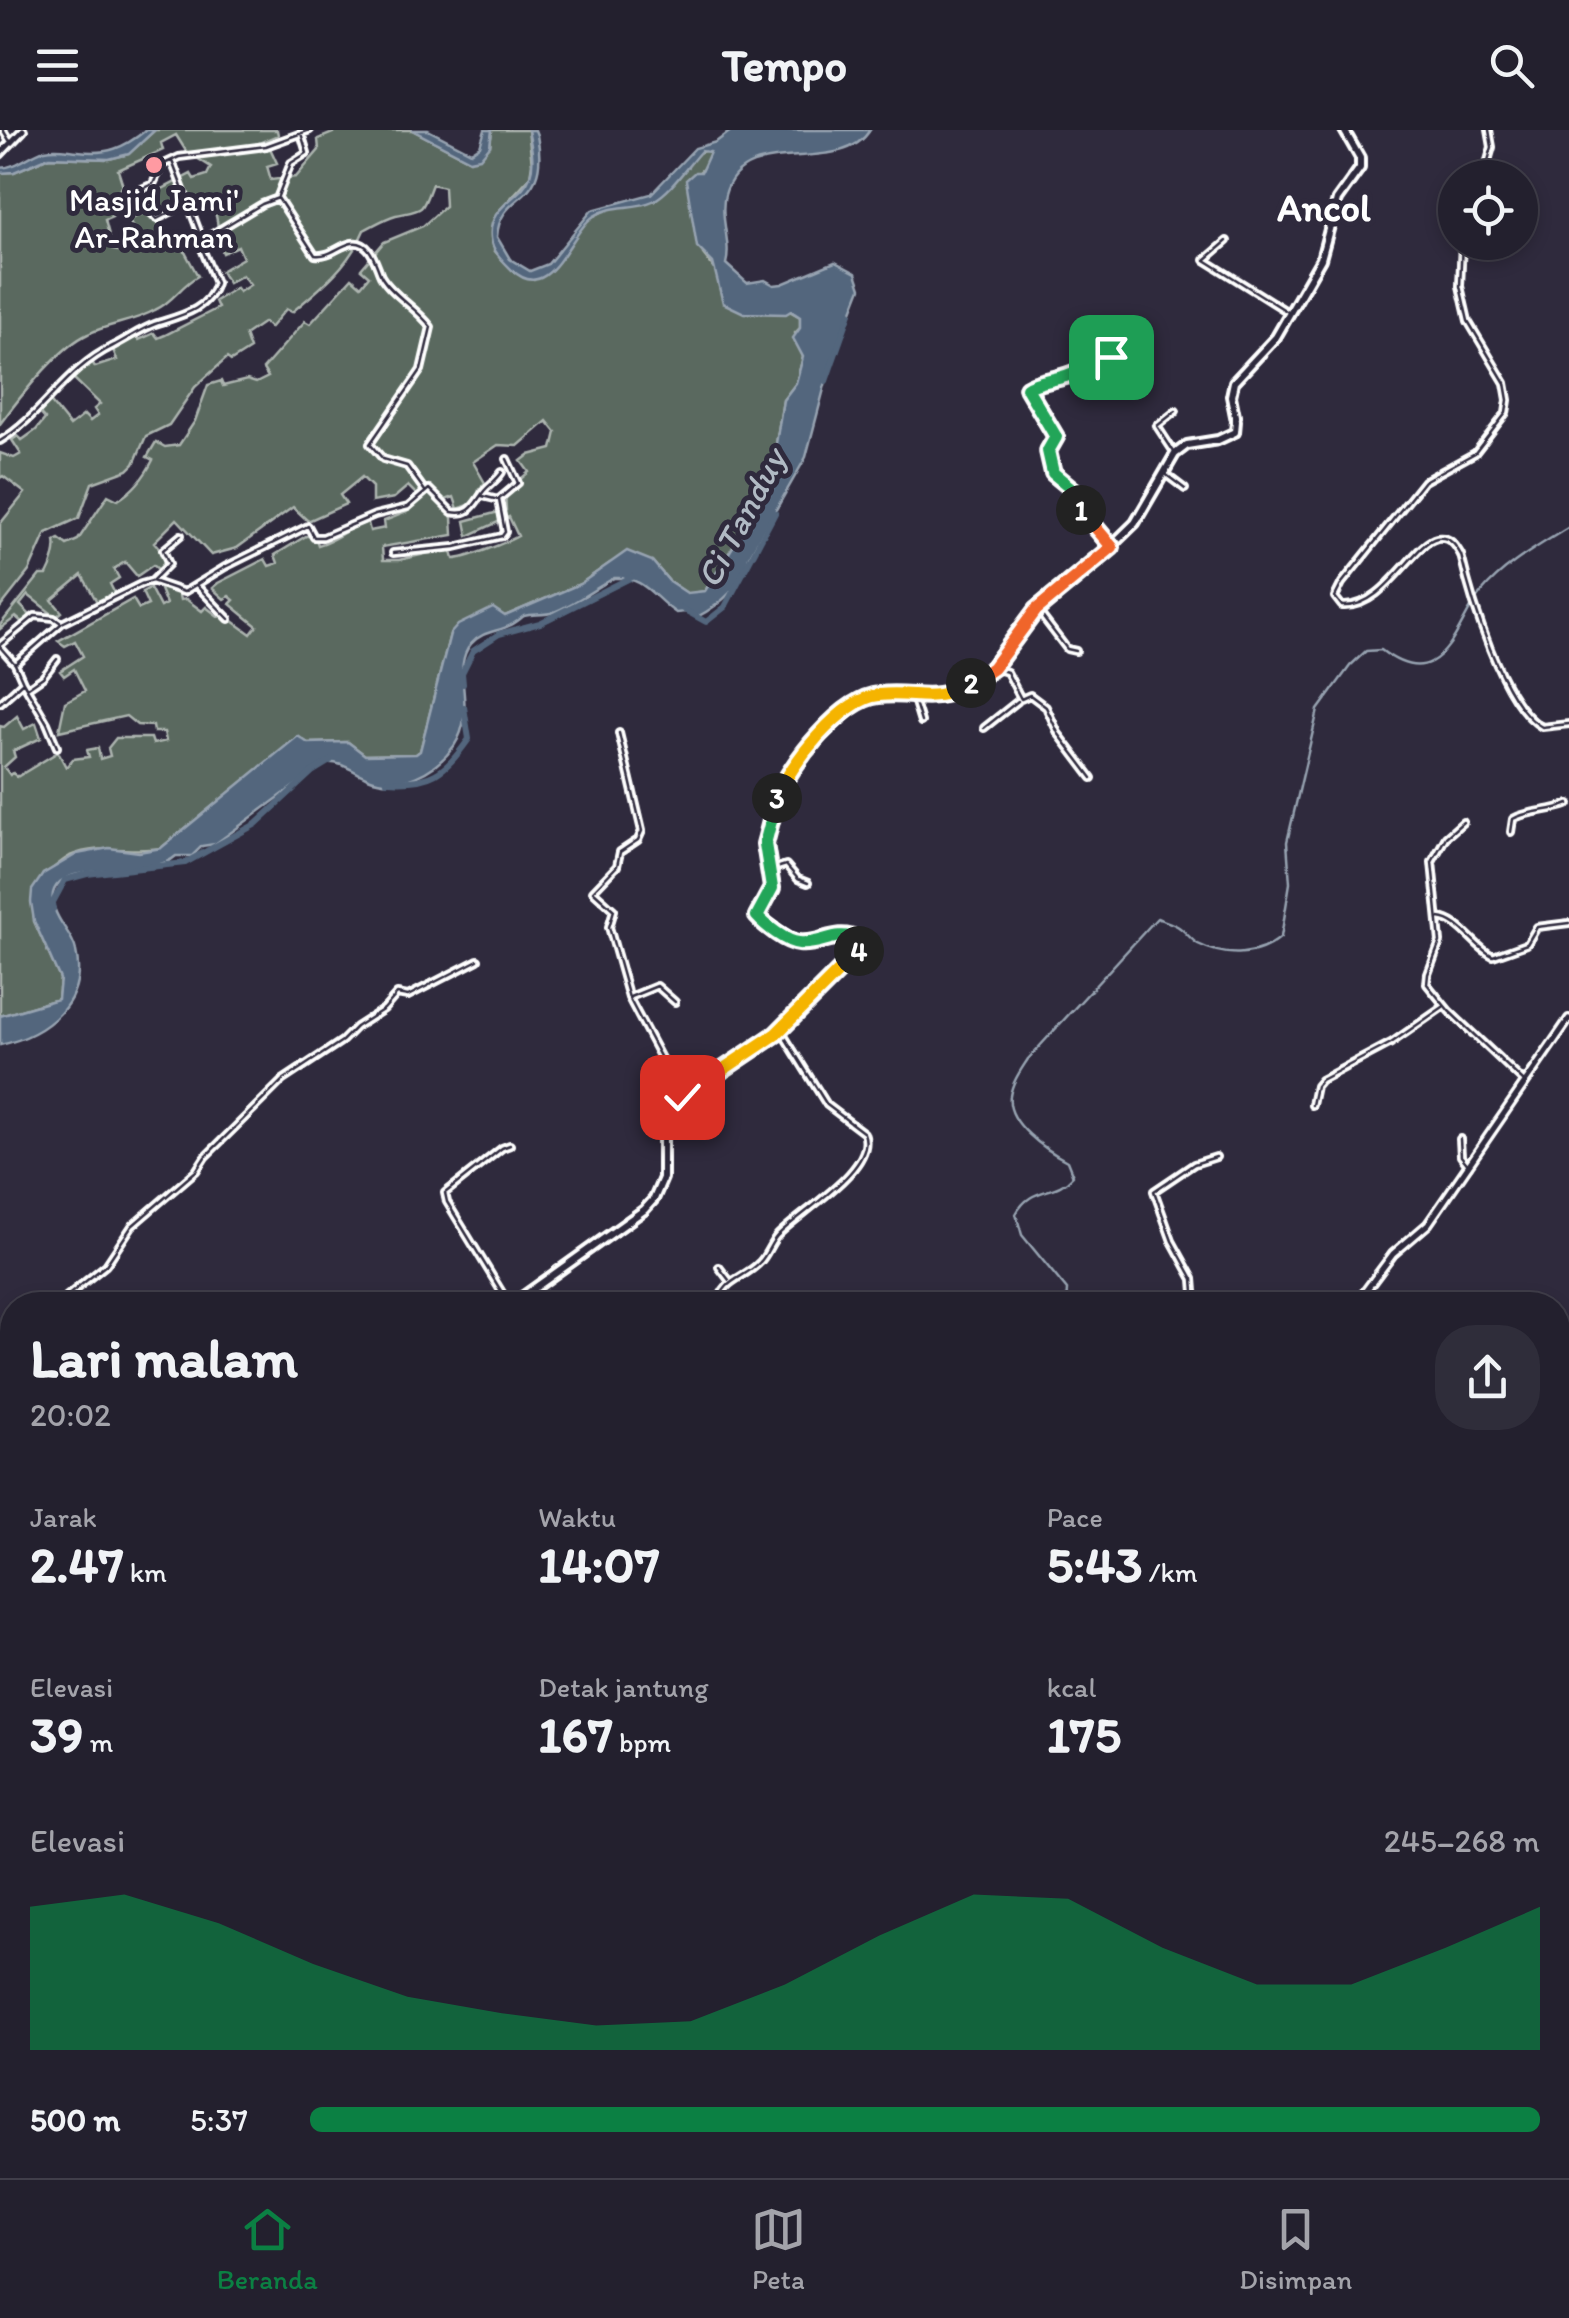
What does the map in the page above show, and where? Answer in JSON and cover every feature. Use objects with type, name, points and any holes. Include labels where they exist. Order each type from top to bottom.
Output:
[{"type":"main road","points":[[530,1292],[619,1231],[654,1199],[664,1178],[663,1126],[682,1097],[780,1030],[855,956],[857,940],[847,936],[795,942],[760,919],[758,910],[772,888],[765,852],[777,796],[801,757],[855,703],[883,694],[942,697],[993,668],[1036,610],[1112,547],[1150,502],[1162,472],[1175,454],[1186,445],[1218,440],[1234,432],[1234,382],[1268,348],[1289,313],[1321,258],[1337,200],[1361,165],[1357,149],[1344,130]]},
{"type":"street","points":[[3,130],[10,142]]},
{"type":"street","points":[[0,154],[23,130]]},
{"type":"street","points":[[188,203],[158,219],[132,194],[154,184],[161,166],[172,160],[266,146],[310,130]]},
{"type":"street","points":[[1488,160],[1492,147],[1489,130]]},
{"type":"street","points":[[202,240],[278,198],[291,162],[308,153],[301,133]]},
{"type":"street","points":[[0,441],[17,430],[87,360],[206,302],[216,283],[172,160]]},
{"type":"street","points":[[278,198],[315,255],[326,256],[352,243],[361,244],[372,254],[386,283],[413,305],[431,327],[421,370],[370,444],[382,459],[407,466],[425,491]]},
{"type":"street","points":[[1228,241],[1205,260],[1289,313]]},
{"type":"street","points":[[1461,260],[1460,286],[1468,321],[1505,383],[1506,413],[1475,453],[1424,481],[1335,597],[1342,606],[1360,603],[1382,590],[1437,538],[1454,543],[1487,640],[1527,716],[1546,728],[1569,724]]},
{"type":"street","points":[[1112,547],[1081,512],[1082,497],[1053,473],[1048,451],[1056,437],[1027,388],[1037,382],[1064,379],[1080,370],[1095,373],[1106,359],[1120,356],[1148,332]]},
{"type":"street","points":[[1175,454],[1157,426],[1176,411]]},
{"type":"street","points":[[393,553],[455,547],[502,536],[505,532],[499,500],[518,483],[507,459]]},
{"type":"street","points":[[152,581],[178,592],[308,526],[314,536],[323,537],[375,514],[408,507],[425,491],[432,490],[452,512],[459,514],[476,506],[502,472]]},
{"type":"street","points":[[1162,472],[1185,489]]},
{"type":"street","points":[[481,495],[499,500]]},
{"type":"street","points":[[14,664],[62,624],[125,590],[152,581],[170,564],[163,550],[181,535]]},
{"type":"street","points":[[196,585],[230,619]]},
{"type":"street","points":[[1036,610],[1067,649],[1076,650]]},
{"type":"street","points":[[57,747],[14,664],[0,646],[35,616],[54,618],[62,624]]},
{"type":"street","points":[[27,688],[43,677],[57,659]]},
{"type":"street","points":[[993,668],[1007,672],[1021,699]]},
{"type":"street","points":[[0,703],[23,682]]},
{"type":"street","points":[[984,728],[1030,695],[1044,704],[1058,733],[1092,778]]},
{"type":"street","points":[[913,696],[920,722]]},
{"type":"street","points":[[619,732],[642,831],[638,840],[620,852],[616,866],[593,891],[614,910],[609,927],[629,998],[682,1097]]},
{"type":"street","points":[[1511,832],[1513,819],[1519,814],[1569,804]]},
{"type":"street","points":[[1463,822],[1446,836],[1432,862],[1440,942],[1427,984],[1444,1006],[1524,1082]]},
{"type":"street","points":[[771,870],[786,865],[798,879],[808,883]]},
{"type":"street","points":[[1438,918],[1451,920],[1481,950],[1494,956],[1527,944],[1539,926],[1569,923]]},
{"type":"street","points":[[72,1292],[106,1265],[132,1226],[196,1170],[234,1127],[300,1066],[342,1042],[356,1027],[384,1009],[396,994],[408,996],[478,960]]},
{"type":"street","points":[[629,998],[657,986],[675,1002]]},
{"type":"street","points":[[1312,1105],[1316,1086],[1322,1080],[1391,1043],[1444,1006]]},
{"type":"street","points":[[1364,1292],[1392,1254],[1428,1224],[1569,1019]]},
{"type":"street","points":[[721,1292],[730,1281],[760,1262],[779,1235],[849,1175],[866,1143],[864,1133],[827,1105],[780,1030]]},
{"type":"street","points":[[1460,1139],[1460,1156],[1470,1167]]},
{"type":"street","points":[[503,1292],[446,1193],[510,1145]]},
{"type":"street","points":[[1194,1292],[1193,1279],[1172,1241],[1154,1191],[1194,1164],[1216,1157]]},
{"type":"street","points":[[718,1267],[730,1281]]},
{"type":"green space","points":[[155,130],[277,130],[278,135],[259,143],[261,151],[270,148],[277,163],[267,166],[271,180],[296,177],[319,150],[318,139],[333,130],[412,130],[470,160],[490,146],[492,130],[528,130],[530,177],[498,212],[494,250],[517,273],[534,280],[588,219],[612,207],[655,200],[698,153],[707,150],[710,151],[706,166],[697,174],[703,254],[714,268],[800,317],[800,328],[795,333],[803,357],[796,383],[783,400],[775,450],[758,483],[758,507],[705,591],[688,594],[669,581],[652,561],[610,563],[580,584],[450,634],[420,751],[416,754],[365,755],[348,742],[308,743],[298,737],[161,848],[92,850],[66,858],[43,874],[34,921],[60,979],[58,999],[0,1016],[0,726],[17,716],[24,729],[36,723],[41,738],[13,751],[15,757],[4,767],[17,777],[58,752],[66,767],[73,759],[89,757],[87,750],[98,748],[100,759],[110,756],[108,748],[116,738],[151,738],[153,744],[166,741],[164,732],[154,732],[153,726],[137,725],[126,716],[59,731],[65,702],[85,691],[74,669],[64,676],[60,671],[83,656],[75,641],[65,646],[58,641],[133,599],[139,609],[148,605],[142,592],[150,588],[160,607],[166,604],[157,582],[178,591],[180,600],[186,599],[202,611],[206,607],[218,616],[222,613],[251,634],[257,626],[230,604],[234,600],[229,596],[224,599],[212,588],[218,583],[265,559],[269,566],[278,563],[275,555],[306,536],[315,536],[318,545],[367,519],[370,531],[385,528],[384,521],[407,512],[421,499],[408,486],[394,498],[372,502],[372,487],[362,477],[340,495],[346,504],[308,521],[293,507],[237,548],[211,555],[177,519],[154,542],[171,561],[159,570],[153,565],[137,576],[125,562],[114,569],[119,578],[110,584],[115,594],[97,602],[82,575],[52,600],[62,612],[56,617],[28,595],[20,605],[31,616],[23,623],[16,617],[0,629],[40,575],[47,575],[55,541],[59,539],[67,545],[78,540],[108,495],[118,500],[134,488],[153,460],[147,457],[156,442],[165,447],[179,445],[195,421],[208,385],[221,381],[223,386],[247,380],[256,383],[268,377],[263,369],[305,321],[310,324],[352,278],[361,286],[369,276],[361,269],[384,242],[423,226],[445,206],[444,187],[432,184],[421,208],[364,230],[342,265],[313,294],[292,312],[286,309],[270,328],[264,322],[245,335],[250,349],[231,361],[227,358],[195,387],[169,425],[146,436],[128,470],[92,483],[79,518],[46,533],[29,571],[0,608],[0,524],[25,493],[3,476],[0,478],[0,453],[14,458],[21,454],[12,440],[18,436],[22,440],[36,430],[45,419],[36,409],[48,399],[70,426],[84,415],[90,421],[98,415],[94,409],[100,404],[71,376],[90,358],[95,367],[117,360],[112,347],[136,336],[139,340],[154,333],[158,338],[165,335],[218,308],[215,301],[236,288],[239,292],[250,285],[242,275],[228,283],[221,271],[243,258],[238,246],[223,253],[208,200],[185,196],[161,209],[153,194],[191,174],[194,179],[207,175],[211,167],[186,151],[176,135],[161,143],[163,150],[118,170],[123,186],[107,203],[112,217],[105,220],[113,250],[127,253],[140,244],[129,220],[146,212],[167,229],[156,236],[164,251],[180,243],[198,276],[155,310],[76,341],[40,374],[0,424],[0,173],[14,172],[49,157],[109,159],[128,154]],"holes":[[[547,421],[556,432],[552,449],[521,461],[529,472],[505,492],[506,510],[465,521],[468,536],[509,517],[518,536],[454,559],[451,548],[383,560],[382,547],[453,535],[445,500],[454,497],[458,509],[477,502],[479,489],[485,483],[473,462],[498,445],[518,446]]]},
{"type":"water","points":[[146,130],[155,130],[129,154],[109,159],[49,157],[14,172],[0,173],[0,168],[45,150],[106,151],[122,146]]},
{"type":"water","points":[[412,130],[428,130],[471,152],[480,146],[485,130],[492,130],[490,146],[480,158],[470,160]]},
{"type":"water","points":[[528,130],[535,130],[537,135],[537,174],[531,186],[506,211],[497,237],[510,259],[530,271],[548,264],[592,210],[651,194],[695,148],[716,142],[732,130],[870,130],[856,144],[837,152],[751,164],[735,176],[725,195],[726,264],[747,283],[765,280],[782,284],[835,262],[856,273],[861,288],[829,370],[806,457],[737,585],[697,617],[676,613],[648,589],[625,578],[614,578],[554,612],[524,616],[471,644],[463,666],[465,704],[461,732],[454,746],[427,771],[392,782],[326,763],[215,844],[202,846],[192,856],[176,856],[151,866],[83,873],[60,882],[53,892],[53,903],[74,945],[76,986],[60,1014],[47,1025],[0,1045],[0,1016],[58,999],[60,979],[34,921],[31,902],[32,890],[43,874],[77,854],[109,848],[139,852],[161,848],[298,736],[308,743],[348,742],[365,755],[416,754],[420,751],[450,634],[458,625],[493,608],[505,616],[580,584],[627,551],[652,561],[669,581],[687,593],[705,591],[758,507],[758,482],[767,472],[775,450],[783,400],[796,383],[803,357],[793,338],[800,328],[800,317],[791,311],[744,313],[723,303],[713,263],[697,247],[686,180],[701,172],[710,152],[701,151],[653,201],[594,216],[548,273],[538,279],[526,279],[512,270],[493,247],[491,227],[499,210],[530,176]]},
{"type":"waterway","name":"Ci Tanduy","points":[[826,381],[850,313]]},
{"type":"waterway","name":"Ci Tanduy","points":[[679,607],[706,622],[725,607],[775,513]]},
{"type":"waterway","points":[[1067,1292],[1022,1235],[1016,1214],[1029,1199],[1059,1187],[1073,1176],[1067,1161],[1021,1126],[1010,1106],[1015,1081],[1028,1059],[1157,918],[1178,926],[1198,944],[1220,952],[1252,952],[1281,937],[1290,883],[1287,842],[1318,710],[1366,651],[1381,650],[1411,665],[1431,662],[1453,640],[1490,583],[1569,527]]},
{"type":"waterway","name":"Ci Tanduy","points":[[463,684],[462,673],[473,651],[499,634],[540,623],[632,577]]},
{"type":"waterway","name":"Ci Tanduy","points":[[387,781],[426,778],[452,761],[469,739],[464,707]]},
{"type":"waterway","name":"Ci Tanduy","points":[[53,909],[65,880],[185,863],[256,824],[312,772],[330,761]]},
{"type":"place","name":"Masjid Jami' Ar-Rahman","points":[[154,165]]},
{"type":"district","name":"Ancol","points":[[1324,208]]},
{"type":"route","points":[[682,1097],[776,1034],[859,950],[857,940],[847,936],[793,942],[757,916],[772,888],[765,852],[767,836],[777,796],[793,767],[841,715],[862,699],[883,694],[942,697],[976,681],[993,668],[1036,610],[1112,547],[1081,512],[1082,497],[1053,473],[1048,451],[1056,434],[1027,390],[1037,382],[1051,383],[1080,370],[1095,373],[1111,357]]}]
